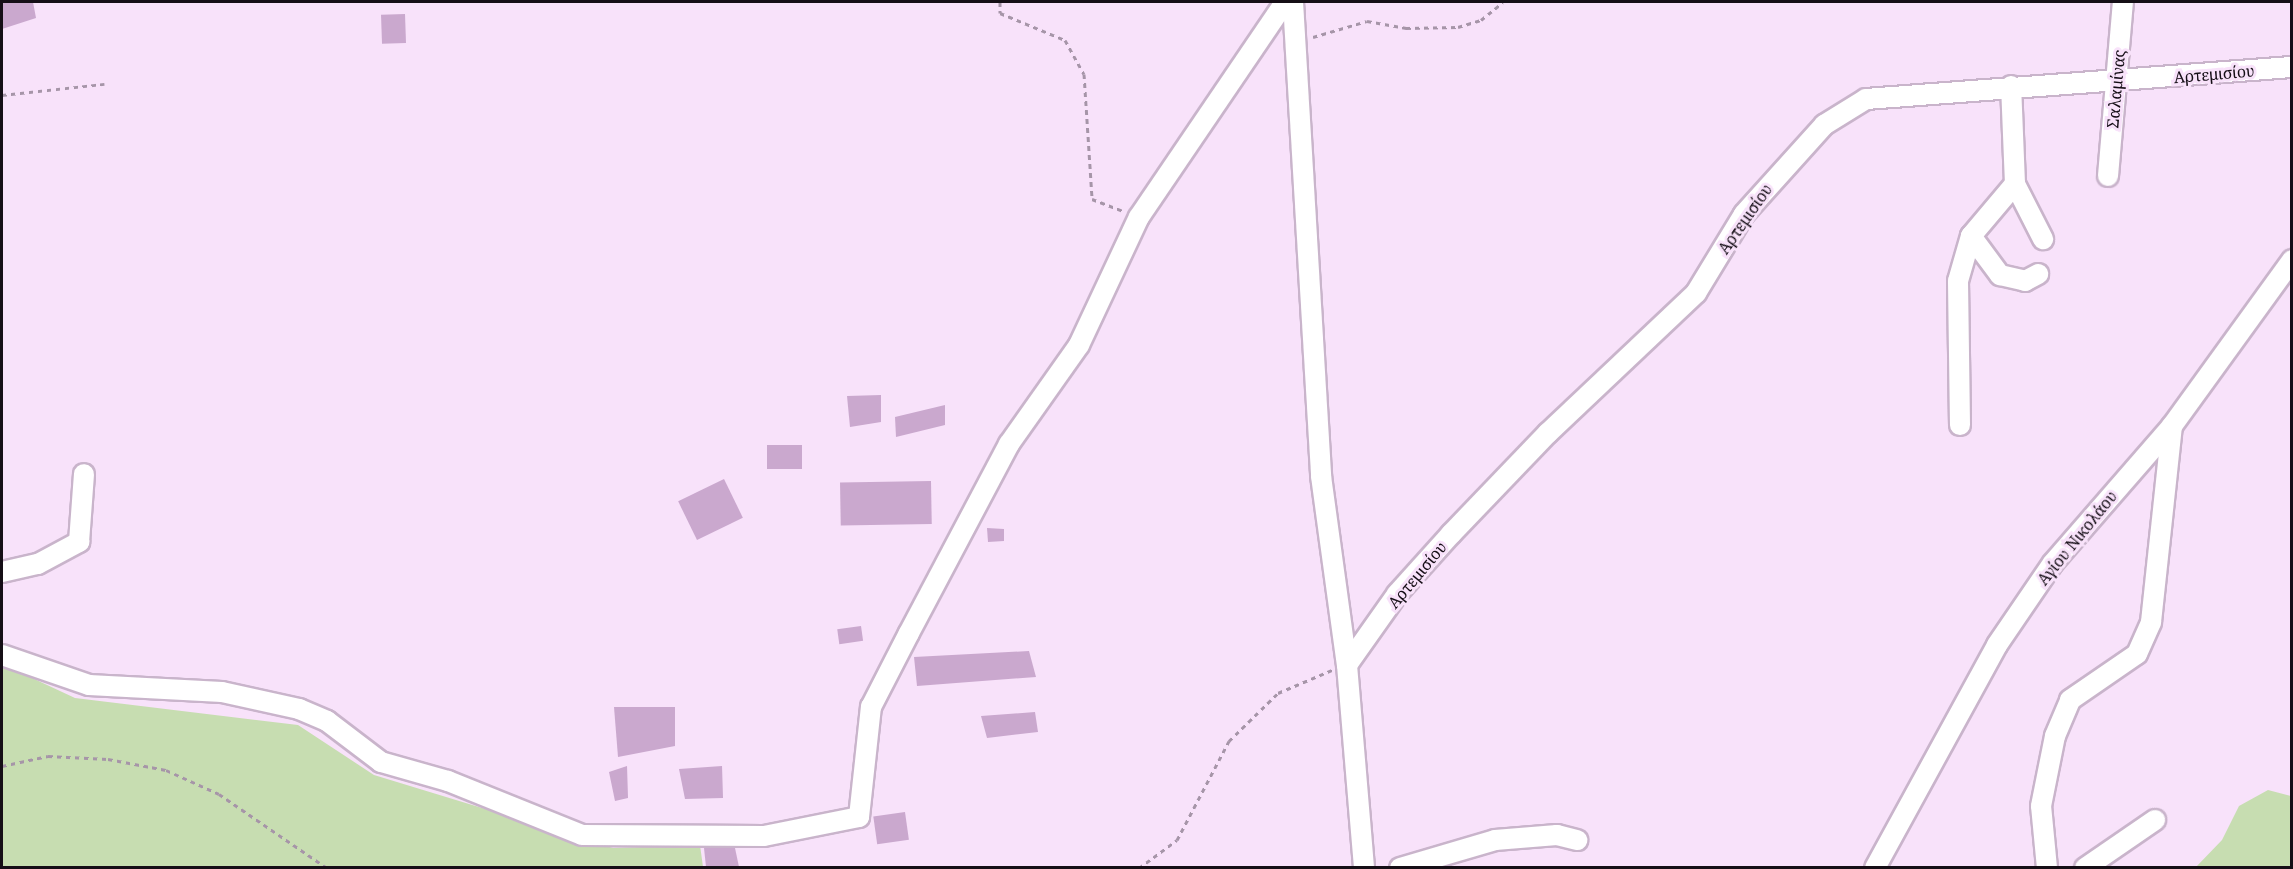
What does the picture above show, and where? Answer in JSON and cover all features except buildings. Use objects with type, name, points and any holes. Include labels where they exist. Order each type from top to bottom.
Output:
[{"type":"street","points":[[2,655],[89,685],[222,692],[299,710],[327,721],[381,762],[448,781],[582,835],[764,836],[859,817],[871,707],[1009,444],[1079,345],[1139,217],[1285,2]]},
{"type":"street","points":[[1293,2],[1321,476],[1347,664],[1364,867]]},
{"type":"street","name":"Σαλαμίνας","points":[[2108,176],[2123,2]]},
{"type":"street","name":"Αρτεμισίου","points":[[1347,664],[1397,594],[1460,525],[1696,293],[1744,214],[1824,125],[1866,99],[2011,86],[2116,81],[2292,67]]},
{"type":"street","points":[[2011,86],[2014,183],[2043,239]]},
{"type":"street","points":[[1960,425],[1958,280],[1971,236],[2014,183]]},
{"type":"street","points":[[1971,236],[2000,275],[2025,281],[2038,274]]},
{"type":"street","name":"Αγίου Νικολάου","points":[[1875,867],[2004,636],[2053,563],[2172,426],[2292,260]]},
{"type":"street","points":[[2047,867],[2041,806],[2055,736],[2070,699],[2137,654],[2151,622],[2172,426]]},
{"type":"street","points":[[2,572],[38,564],[79,542],[84,474]]},
{"type":"street","points":[[2085,867],[2155,820]]},
{"type":"street","points":[[1400,867],[1495,840],[1557,835],[1577,840]]},
{"type":"path","points":[[1000,2],[1000,13],[1030,21],[1065,40],[1084,74],[1092,199],[1139,217]]},
{"type":"path","points":[[1295,45],[1332,28],[1367,21],[1415,29],[1458,27],[1481,20],[1503,2]]},
{"type":"path","points":[[2,95],[104,84]]},
{"type":"path","points":[[1139,867],[1177,840],[1229,741],[1278,693],[1347,664]]},
{"type":"path","points":[[2,766],[48,756],[108,759],[166,770],[219,794],[327,867]]},
{"type":"green space","points":[[2,664],[75,698],[298,725],[374,775],[613,848],[700,845],[703,867],[2,868]]},
{"type":"green space","points":[[2268,790],[2291,796],[2291,867],[2196,867],[2222,840],[2239,806]]}]
